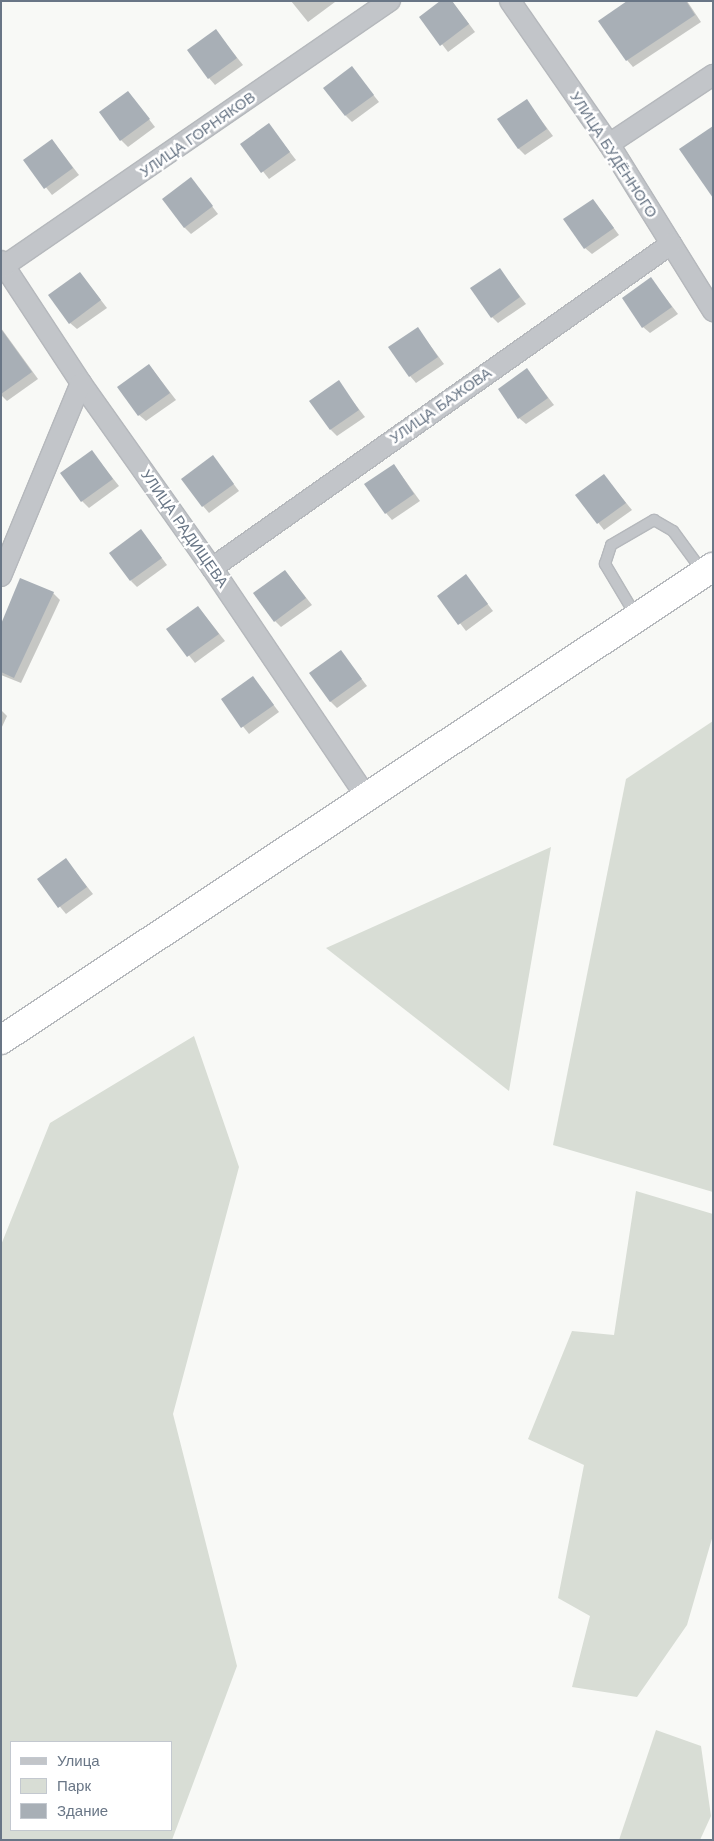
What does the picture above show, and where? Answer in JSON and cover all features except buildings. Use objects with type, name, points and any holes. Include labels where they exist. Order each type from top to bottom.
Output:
[{"type":"highway","points":[[1,1040],[708,570]]},
{"type":"street","name":"УЛИЦА ГОРНЯКОВ","points":[[3,266],[390,1]]},
{"type":"street","name":"УЛИЦА БУДЁННОГО","points":[[510,1],[610,144],[713,311]]},
{"type":"street","points":[[610,144],[713,75]]},
{"type":"street","name":"УЛИЦА БАЖОВА","points":[[212,568],[671,244]]},
{"type":"street","name":"УЛИЦА РАДИЩЕВА","points":[[3,266],[81,383],[212,568],[367,798]]},
{"type":"street","points":[[1,576],[81,383]]},
{"type":"lane","points":[[637,618],[605,564],[610,544],[654,520],[673,531],[708,570]]},
{"type":"green space","points":[[713,721],[713,1192],[553,1145],[626,779]]},
{"type":"green space","points":[[551,847],[509,1091],[326,948]]},
{"type":"green space","points":[[194,1036],[239,1167],[173,1414],[237,1666],[172,1840],[1,1840],[1,1245],[50,1123]]},
{"type":"green space","points":[[636,1191],[713,1214],[713,1535],[687,1625],[637,1697],[572,1687],[590,1616],[558,1598],[584,1465],[528,1439],[572,1331],[614,1335]]},
{"type":"green space","points":[[656,1730],[701,1746],[711,1816],[700,1840],[619,1840]]}]
